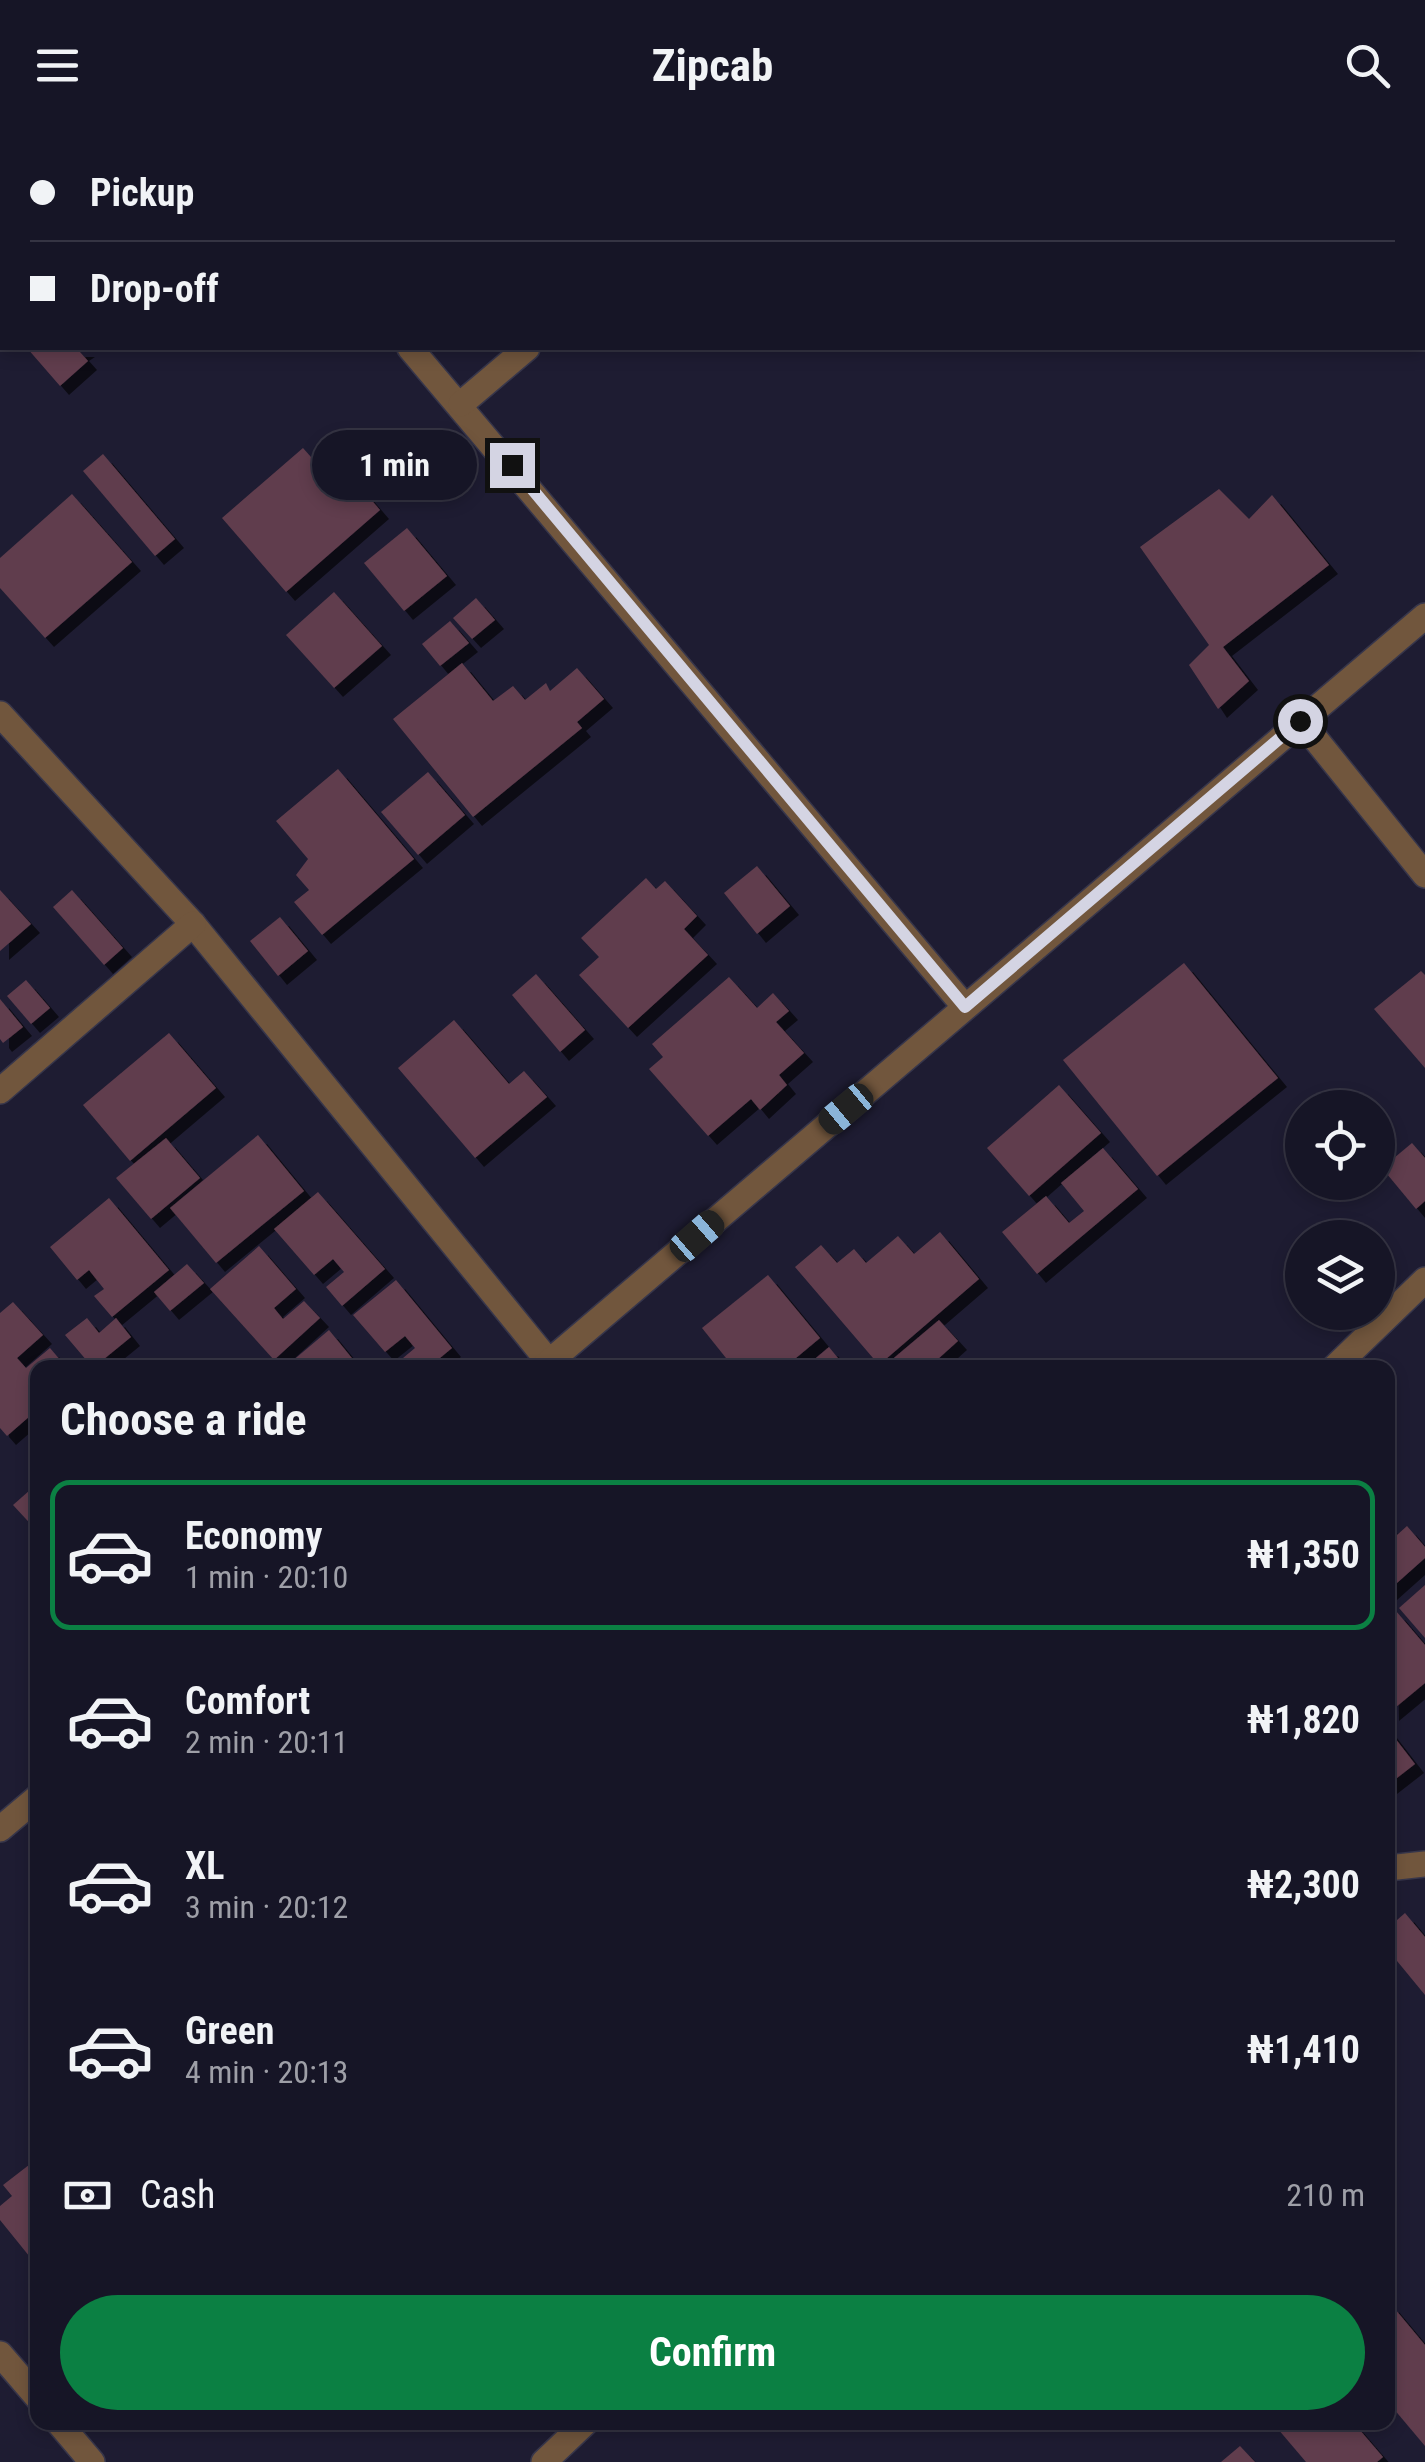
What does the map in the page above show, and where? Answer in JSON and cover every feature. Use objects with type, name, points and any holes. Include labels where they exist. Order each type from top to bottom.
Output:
[{"type":"street","points":[[412,350],[462,404],[965,1007]]},
{"type":"street","points":[[462,404],[525,350]]},
{"type":"street","points":[[551,1360],[1425,616]]},
{"type":"street","points":[[0,714],[193,924],[541,1360]]},
{"type":"street","points":[[1300,721],[1425,875]]},
{"type":"street","points":[[0,1091],[193,924]]},
{"type":"street","points":[[1342,1360],[1425,1280]]},
{"type":"street","points":[[0,1829],[30,1805]]},
{"type":"street","points":[[1395,1867],[1425,1864]]},
{"type":"street","points":[[0,2354],[30,2389]]},
{"type":"street","points":[[65,2430],[92,2462]]},
{"type":"street","points":[[544,2462],[578,2430]]},
{"type":"building","points":[[29,350],[83,350],[80,352],[88,361],[60,386]]},
{"type":"building","points":[[303,448],[326,474],[339,462],[380,510],[286,592],[222,518]]},
{"type":"building","points":[[103,454],[175,539],[155,556],[83,471]]},
{"type":"building","points":[[1219,489],[1249,519],[1272,495],[1329,565],[1223,647],[1249,681],[1218,709],[1189,665],[1209,645],[1140,547]]},
{"type":"building","points":[[72,494],[132,562],[45,638],[0,588],[0,558]]},
{"type":"building","points":[[407,528],[447,576],[404,611],[364,563]]},
{"type":"building","points":[[334,592],[382,646],[334,688],[286,635]]},
{"type":"building","points":[[476,598],[495,620],[472,639],[453,618]]},
{"type":"building","points":[[450,621],[469,643],[440,666],[422,644]]},
{"type":"building","points":[[462,663],[493,701],[513,686],[525,700],[546,683],[550,691],[577,668],[604,699],[577,722],[582,728],[473,817],[393,719]]},
{"type":"building","points":[[338,769],[414,859],[322,935],[294,902],[309,890],[296,875],[308,859],[276,821]]},
{"type":"building","points":[[428,772],[465,815],[418,855],[381,812]]},
{"type":"building","points":[[757,866],[790,906],[757,934],[724,893]]},
{"type":"building","points":[[646,878],[656,889],[665,881],[697,916],[684,929],[708,955],[628,1028],[579,975],[599,957],[581,938]]},
{"type":"building","points":[[0,890],[31,924],[0,951]]},
{"type":"building","points":[[72,890],[123,948],[104,965],[53,907]]},
{"type":"building","points":[[280,917],[308,951],[278,976],[250,941]]},
{"type":"building","points":[[1184,963],[1278,1078],[1157,1176],[1063,1060]]},
{"type":"building","points":[[1421,971],[1425,975],[1425,1068],[1374,1009]]},
{"type":"building","points":[[536,974],[585,1030],[560,1052],[512,995]]},
{"type":"building","points":[[729,977],[757,1008],[773,993],[789,1011],[776,1022],[804,1053],[779,1075],[787,1085],[760,1110],[751,1099],[708,1136],[649,1069],[663,1057],[652,1044]]},
{"type":"building","points":[[26,980],[50,1008],[31,1024],[7,996]]},
{"type":"building","points":[[0,999],[23,1027],[3,1043],[0,1039]]},
{"type":"building","points":[[454,1020],[509,1084],[524,1071],[547,1097],[475,1158],[398,1068]]},
{"type":"building","points":[[169,1033],[216,1088],[130,1161],[83,1105]]},
{"type":"building","points":[[1059,1085],[1101,1133],[1029,1196],[987,1148]]},
{"type":"building","points":[[258,1135],[304,1191],[216,1263],[170,1208]]},
{"type":"building","points":[[166,1138],[200,1178],[151,1219],[116,1178]]},
{"type":"building","points":[[1412,1143],[1425,1158],[1425,1201],[1416,1209],[1395,1184],[1395,1157]]},
{"type":"building","points":[[1103,1148],[1138,1189],[1037,1274],[1002,1232],[1046,1196],[1069,1223],[1084,1211],[1061,1183]]},
{"type":"building","points":[[318,1192],[385,1269],[342,1306],[326,1287],[344,1272],[333,1259],[314,1275],[274,1229]]},
{"type":"building","points":[[109,1198],[169,1270],[112,1317],[94,1296],[104,1289],[89,1270],[77,1280],[50,1247]]},
{"type":"building","points":[[940,1232],[979,1279],[885,1360],[875,1360],[795,1267],[821,1245],[837,1263],[854,1249],[866,1263],[898,1236],[914,1254]]},
{"type":"building","points":[[259,1246],[296,1289],[274,1308],[283,1319],[304,1301],[320,1318],[274,1360],[210,1289]]},
{"type":"building","points":[[187,1264],[204,1283],[170,1311],[154,1292]]},
{"type":"building","points":[[768,1275],[820,1338],[794,1360],[728,1360],[702,1328]]},
{"type":"building","points":[[396,1280],[452,1348],[438,1360],[401,1360],[415,1348],[405,1336],[385,1352],[353,1315]]},
{"type":"building","points":[[13,1302],[43,1335],[17,1358],[26,1368],[30,1365],[30,1416],[7,1436],[0,1428],[0,1313]]},
{"type":"building","points":[[87,1318],[99,1333],[116,1318],[131,1337],[103,1360],[86,1360],[65,1335]]},
{"type":"building","points":[[939,1320],[958,1341],[937,1360],[892,1360]]},
{"type":"building","points":[[329,1330],[353,1360],[293,1360]]},
{"type":"building","points":[[829,1347],[840,1360],[814,1360]]},
{"type":"building","points":[[50,1348],[60,1360],[36,1360]]},
{"type":"building","points":[[30,1490],[30,1523],[13,1505]]},
{"type":"building","points":[[1407,1526],[1425,1547],[1425,1558],[1395,1585],[1395,1533],[1397,1535]]},
{"type":"building","points":[[1425,1585],[1425,1638],[1399,1608]]},
{"type":"building","points":[[1395,1612],[1425,1645],[1425,1683],[1395,1708]]},
{"type":"building","points":[[1395,1738],[1415,1764],[1395,1780]]},
{"type":"building","points":[[1405,1913],[1425,1937],[1425,1995],[1395,1959],[1395,1922]]},
{"type":"building","points":[[30,2164],[30,2257],[0,2220],[0,2206],[12,2196],[3,2185]]},
{"type":"building","points":[[1395,2309],[1425,2345],[1425,2446],[1395,2410]]},
{"type":"building","points":[[1279,2430],[1360,2430],[1383,2457],[1377,2462],[1306,2462]]},
{"type":"building","points":[[1240,2446],[1255,2462],[1221,2462]]},
{"type":"route","points":[[512,465],[965,1007],[1300,721]]}]
